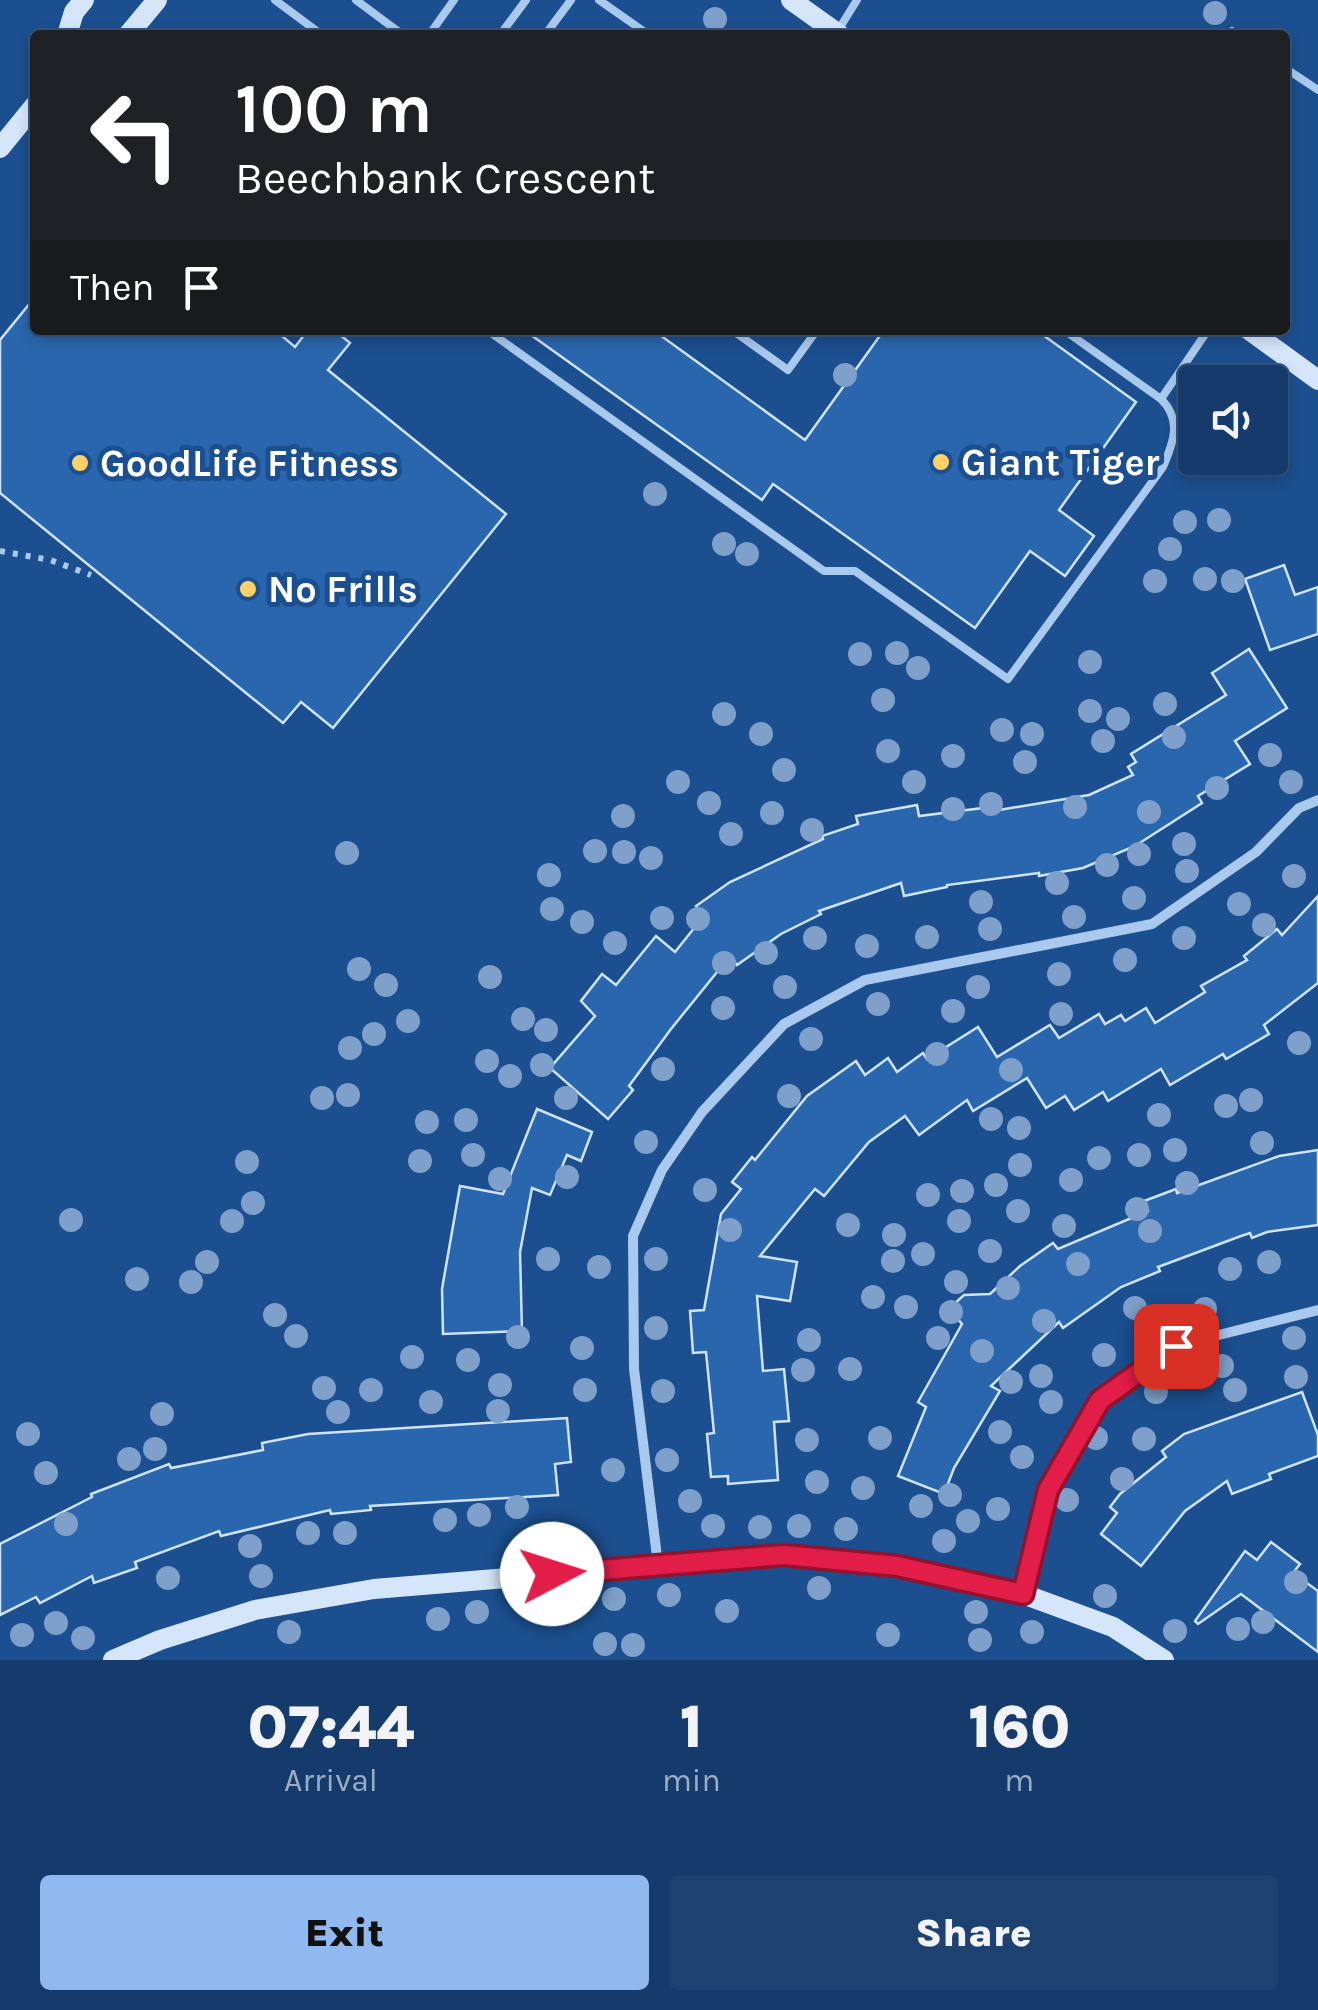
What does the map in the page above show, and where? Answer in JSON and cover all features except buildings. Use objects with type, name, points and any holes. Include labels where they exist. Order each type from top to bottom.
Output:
[{"type":"street","points":[[69,30],[74,12],[84,0]]},
{"type":"street","points":[[132,30],[157,0]]},
{"type":"street","points":[[791,0],[832,30]]},
{"type":"street","points":[[0,148],[30,111]]},
{"type":"street","points":[[1256,335],[1318,380]]},
{"type":"street","points":[[658,1565],[634,1368],[633,1236],[662,1170],[702,1112],[784,1024],[865,980],[1152,924],[1256,852],[1299,808],[1318,800]]},
{"type":"street","points":[[1023,1594],[1048,1490],[1100,1400],[1176,1346],[1318,1310]]},
{"type":"street","points":[[113,1660],[160,1640],[255,1610],[374,1589],[784,1555],[897,1566],[1023,1594],[1113,1627],[1164,1660]]},
{"type":"lane","points":[[276,0],[315,30]]},
{"type":"lane","points":[[356,0],[395,30]]},
{"type":"lane","points":[[433,30],[454,0]]},
{"type":"lane","points":[[504,30],[526,0]]},
{"type":"lane","points":[[549,30],[570,0]]},
{"type":"lane","points":[[599,0],[641,30]]},
{"type":"lane","points":[[840,30],[857,0]]},
{"type":"lane","points":[[1290,71],[1318,90]]},
{"type":"lane","points":[[494,335],[824,572],[855,571],[1008,680],[1163,466],[1175,430],[1174,416],[1161,398],[1071,335]]},
{"type":"lane","points":[[739,335],[788,370],[813,335]]},
{"type":"lane","points":[[1161,398],[1205,335]]},
{"type":"path","points":[[0,551],[50,560],[91,576]]},
{"type":"place","name":"Giant Tiger","points":[[941,462]]},
{"type":"place","name":"GoodLife Fitness","points":[[80,463]]},
{"type":"place","name":"No Frills","points":[[248,589]]},
{"type":"route","points":[[552,1574],[784,1555],[897,1566],[1023,1594],[1048,1490],[1100,1400],[1176,1346]]}]
